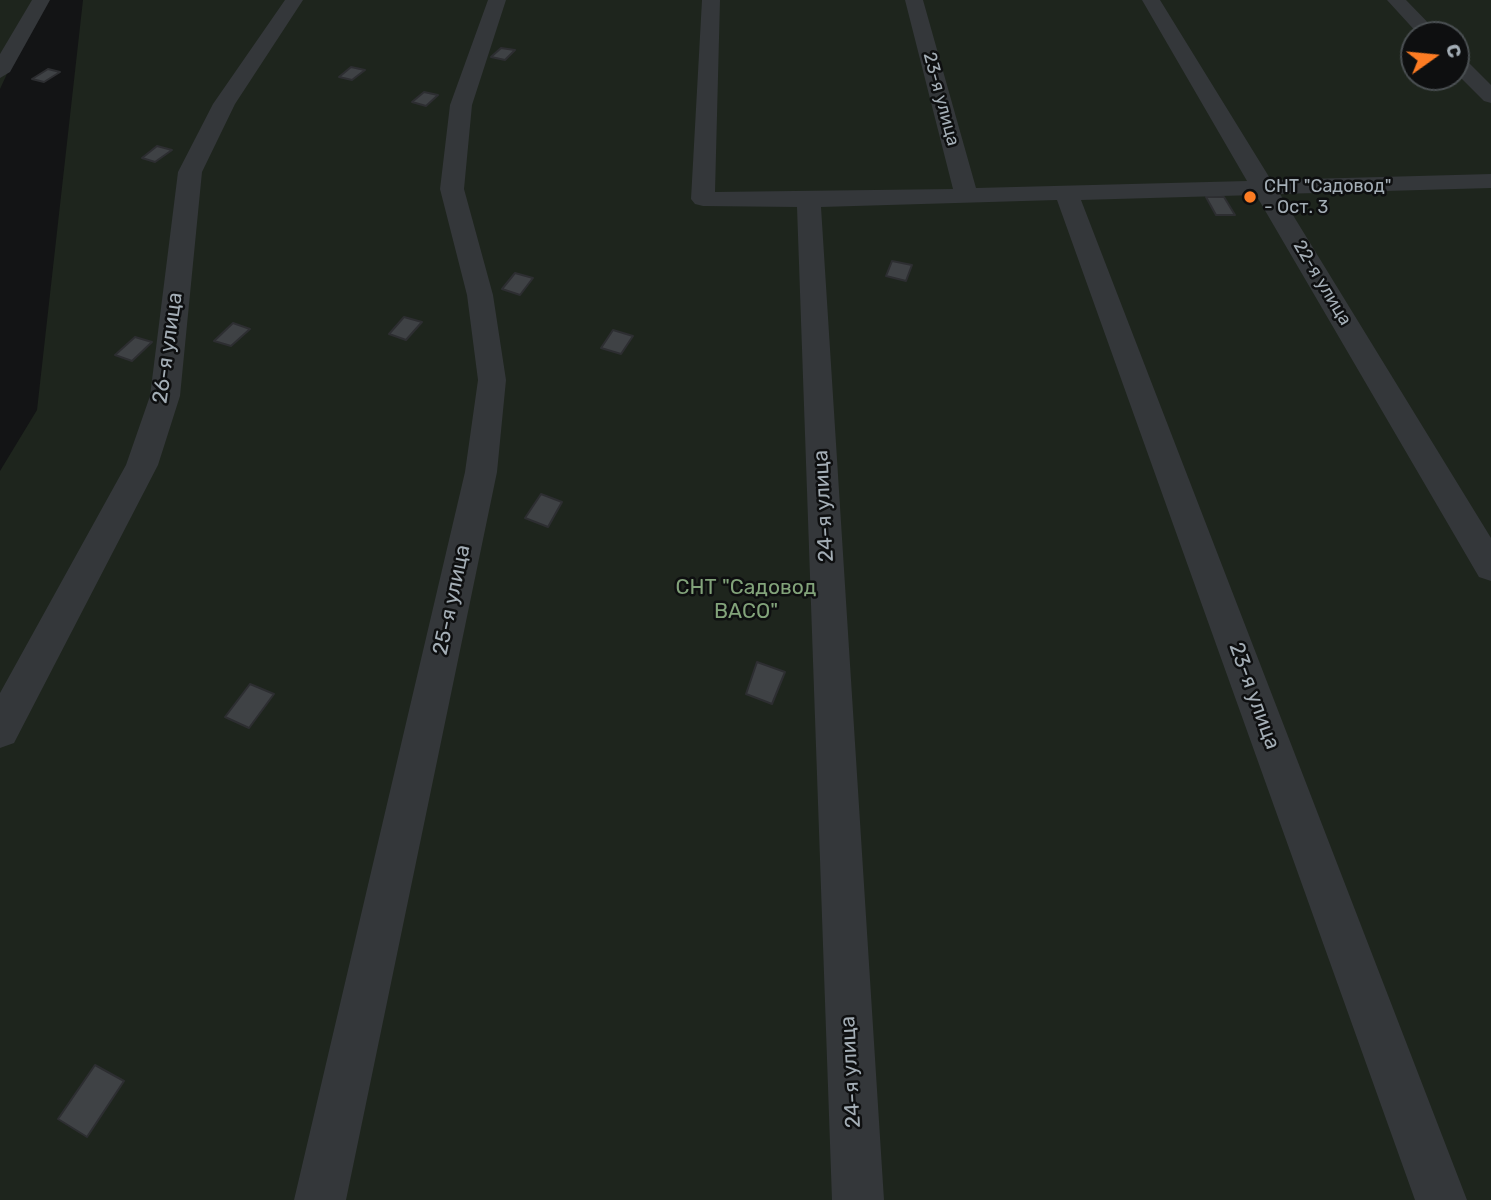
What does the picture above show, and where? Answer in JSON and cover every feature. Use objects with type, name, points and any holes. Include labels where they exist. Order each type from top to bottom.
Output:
[{"type":"street","points":[[0,72],[41,0]]},
{"type":"street","name":"26-я улица","points":[[0,730],[142,465],[164,396],[190,172],[224,104],[294,0]]},
{"type":"street","name":"25-я улица","points":[[320,1200],[481,472],[492,380],[480,295],[452,189],[460,105],[497,0]]},
{"type":"street","points":[[711,0],[703,199],[967,198],[1264,185],[1491,181]]},
{"type":"street","name":"23-я улица","points":[[914,0],[967,198]]},
{"type":"street","name":"22-я улица","points":[[1151,0],[1491,567]]},
{"type":"street","points":[[1396,0],[1416,21]]},
{"type":"street","points":[[1470,75],[1491,97]]},
{"type":"street","name":"23-я улица","points":[[1066,192],[1441,1200]]},
{"type":"street","name":"24-я улица","points":[[809,200],[858,1200]]},
{"type":"green space","points":[[0,0],[41,0],[0,89]]},
{"type":"green space","name":"СНТ \"Садовод ВАСО\"","points":[[83,0],[1491,0],[1491,1200],[0,1200],[0,471],[37,410]]},
{"type":"building","points":[[501,48],[515,50],[505,60],[491,57]]},
{"type":"building","points":[[351,67],[365,70],[352,80],[339,77]]},
{"type":"building","points":[[48,69],[60,72],[44,82],[32,79]]},
{"type":"building","points":[[424,92],[438,95],[426,106],[412,102]]},
{"type":"building","points":[[157,146],[172,150],[155,162],[142,158]]},
{"type":"building","points":[[1206,197],[1224,197],[1235,215],[1216,215]]},
{"type":"building","points":[[892,261],[912,265],[906,281],[886,276]]},
{"type":"building","points":[[515,273],[533,278],[520,295],[502,289]]},
{"type":"building","points":[[404,317],[422,322],[406,340],[389,334]]},
{"type":"building","points":[[233,323],[250,329],[231,346],[214,341]]},
{"type":"building","points":[[613,330],[633,336],[621,354],[601,348]]},
{"type":"building","points":[[135,337],[152,342],[132,361],[115,355]]},
{"type":"building","points":[[541,494],[562,502],[548,527],[525,518]]},
{"type":"building","points":[[757,662],[785,672],[772,704],[746,694]]},
{"type":"building","points":[[250,684],[274,694],[249,728],[225,717]]},
{"type":"building","points":[[95,1065],[124,1081],[87,1137],[58,1119]]},
{"type":"place","name":"СНТ \"Садовод\" - Ост. 3","points":[[1250,197]]}]
